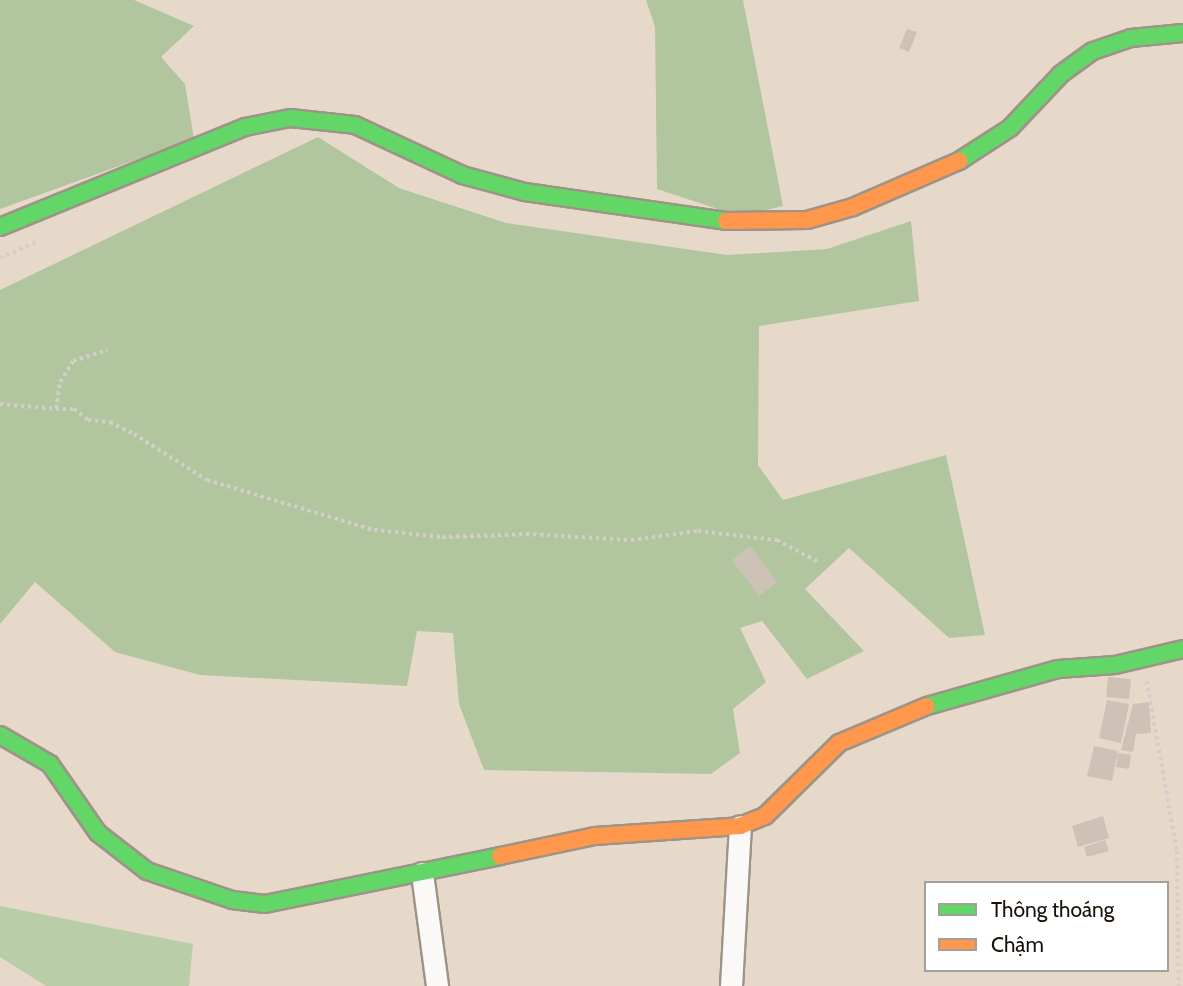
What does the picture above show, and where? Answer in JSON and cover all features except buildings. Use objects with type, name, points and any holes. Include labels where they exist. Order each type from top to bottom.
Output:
[{"type":"street","points":[[0,227],[245,127],[290,118],[355,125],[462,174],[526,192],[729,221],[807,220],[853,207],[972,155],[1010,128],[1061,74],[1093,51],[1131,38],[1183,33]]},
{"type":"street","points":[[0,735],[50,764],[98,833],[123,856],[179,884],[232,900],[265,904],[595,836],[740,826],[765,816],[839,743],[886,721],[962,692],[1058,669],[1115,666],[1183,649]]},
{"type":"street","points":[[732,986],[740,826]]},
{"type":"street","points":[[422,873],[437,986]]},
{"type":"path","points":[[0,258],[37,242]]},
{"type":"path","points":[[56,409],[60,382],[73,361],[107,350]]},
{"type":"path","points":[[0,404],[74,409],[88,421],[110,422],[134,433],[207,480],[374,530],[442,537],[526,534],[631,540],[698,531],[777,540],[820,563]]},
{"type":"path","points":[[1144,658],[1177,851],[1179,986]]},
{"type":"green space","points":[[0,0],[134,0],[194,26],[161,57],[185,84],[194,139],[0,209]]},
{"type":"green space","points":[[646,0],[743,0],[783,206],[739,216],[657,189],[655,27]]},
{"type":"green space","points":[[318,137],[399,188],[506,223],[727,255],[827,249],[911,221],[919,301],[759,326],[758,465],[783,500],[946,455],[985,635],[949,638],[849,548],[805,589],[864,651],[807,679],[762,621],[740,628],[766,682],[733,709],[740,753],[711,774],[484,770],[459,704],[453,633],[417,631],[407,686],[200,675],[115,652],[35,582],[0,624],[0,290]]},
{"type":"green space","points":[[0,906],[193,944],[189,986],[46,986],[0,957]]},
{"type":"traffic: fast","points":[[959,161],[1010,128],[1061,74],[1093,51],[1131,38],[1183,33]]},
{"type":"traffic: fast","points":[[0,227],[245,127],[290,118],[355,125],[462,175],[525,192],[726,221]]},
{"type":"traffic: fast","points":[[927,706],[1058,669],[1115,665],[1183,649]]},
{"type":"traffic: fast","points":[[0,735],[50,764],[98,833],[147,871],[232,900],[265,904],[500,856]]},
{"type":"traffic: slow","points":[[726,221],[807,220],[853,207],[959,161]]},
{"type":"traffic: slow","points":[[500,856],[595,836],[740,826],[765,816],[839,743],[927,706]]}]
